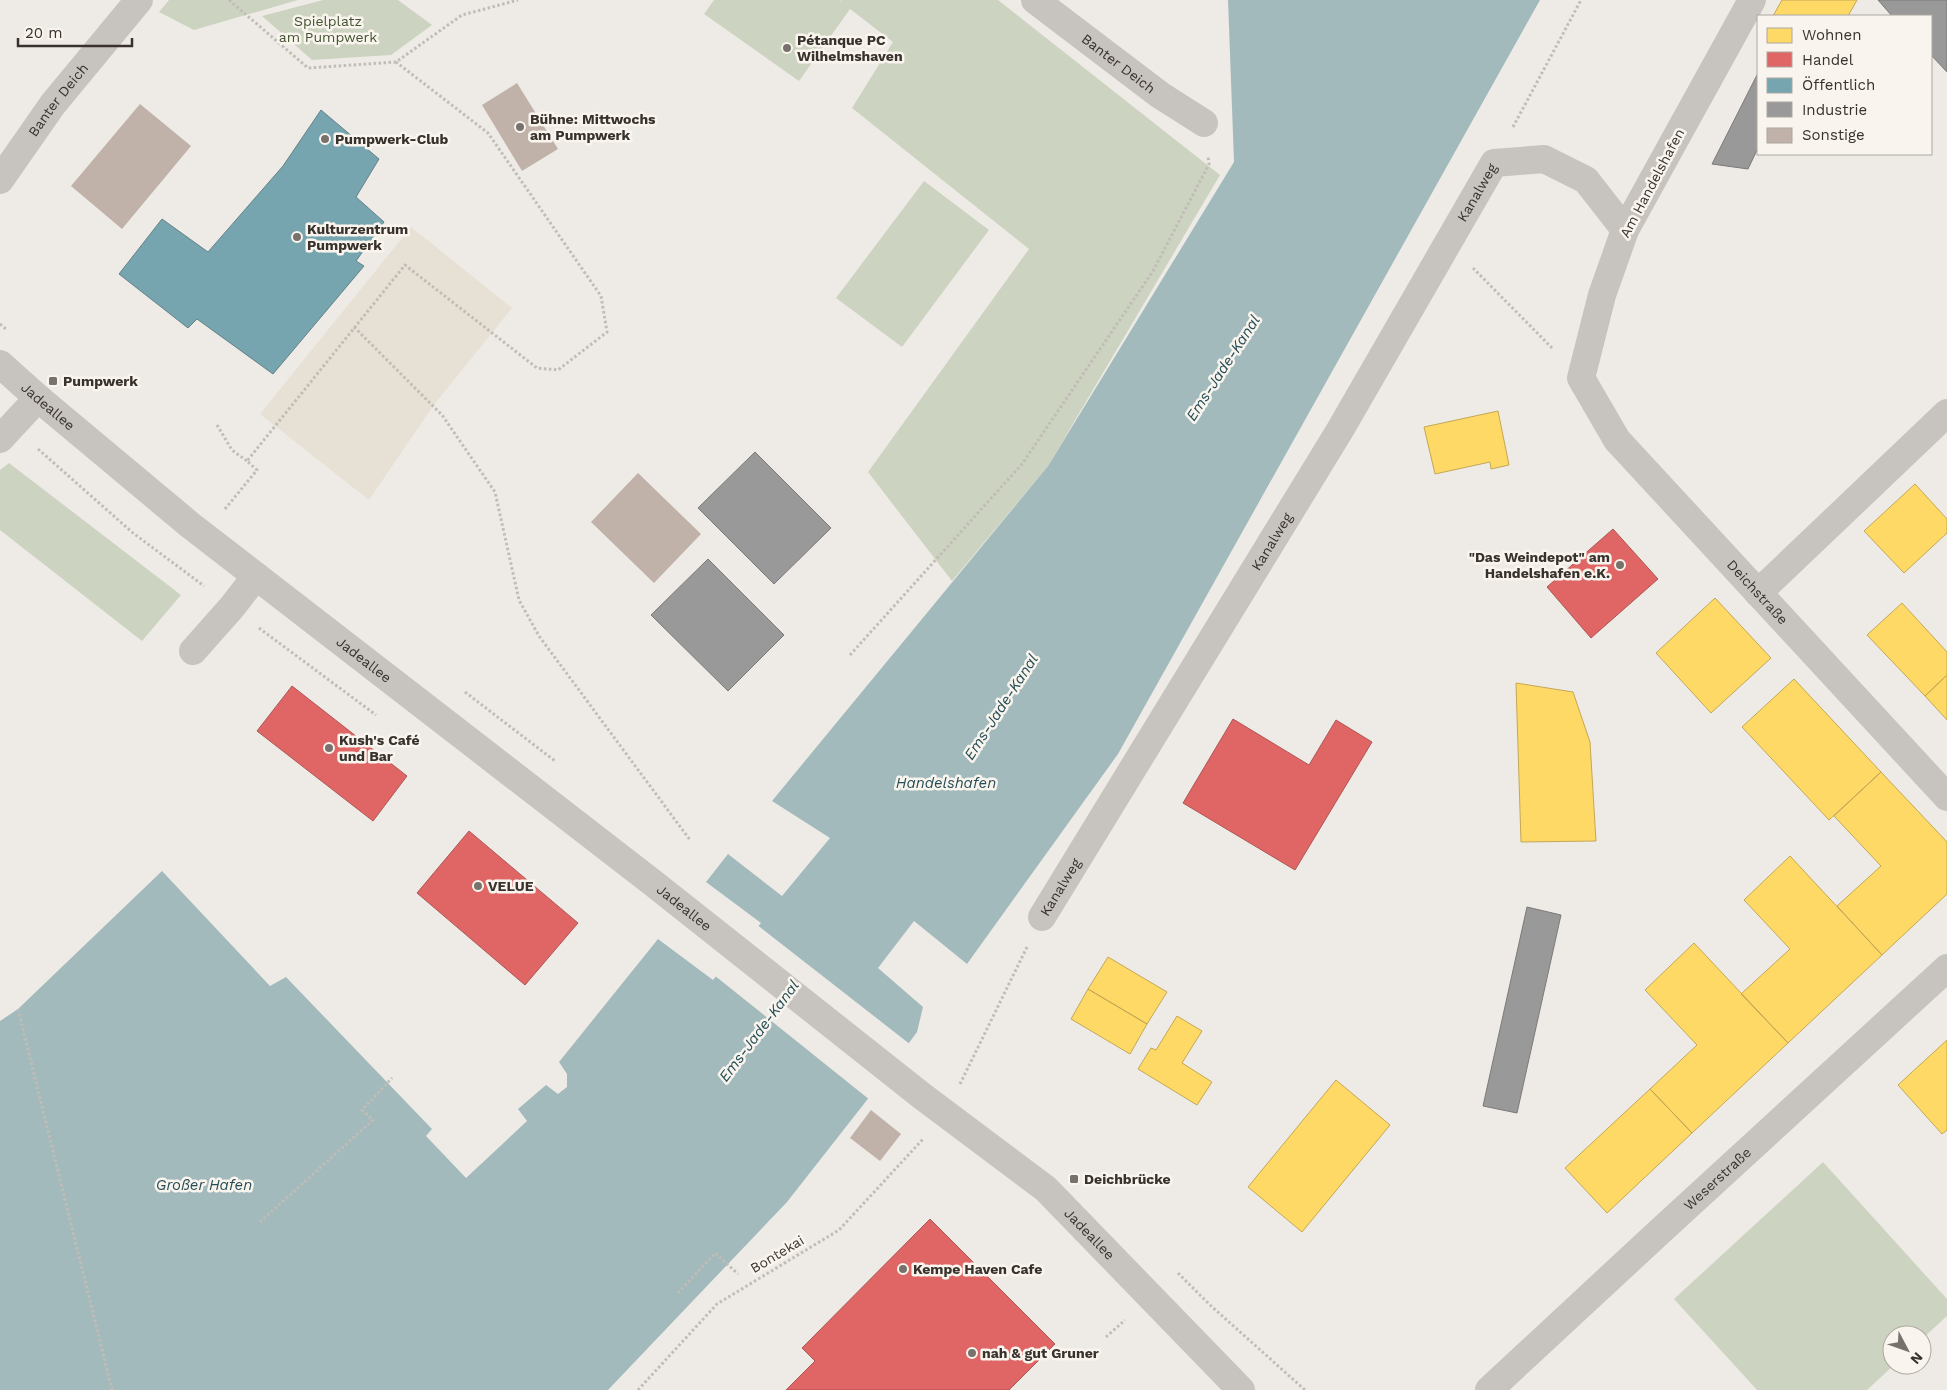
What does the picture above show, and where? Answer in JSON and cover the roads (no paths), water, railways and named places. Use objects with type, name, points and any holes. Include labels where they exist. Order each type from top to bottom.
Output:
[{"type":"street","name":"Banter Deich","points":[[0,180],[53,104],[139,0]]},
{"type":"street","name":"Banter Deich","points":[[1034,0],[1160,95],[1204,123]]},
{"type":"street","name":"Am Handelshafen","points":[[1581,378],[1602,295],[1625,230],[1752,0]]},
{"type":"street","name":"Kanalweg","points":[[1042,917],[1340,430],[1494,163],[1544,158],[1586,180],[1625,230]]},
{"type":"street","name":"Jadeallee","points":[[0,364],[190,525],[922,1096],[1046,1189],[1241,1390]]},
{"type":"street","name":"Deichstraße","points":[[1581,378],[1617,440],[1947,797]]},
{"type":"street","points":[[0,439],[38,398]]},
{"type":"street","points":[[1758,593],[1947,413]]},
{"type":"street","points":[[193,651],[232,607],[256,576]]},
{"type":"street","name":"Weserstraße","points":[[1490,1390],[1649,1241],[1947,968]]},
{"type":"water","points":[[1228,0],[1540,0],[1118,754],[967,964],[914,921],[878,968],[923,1007],[917,1032],[867,1100],[787,1202],[608,1390],[0,1390],[0,1021],[18,1009],[162,871],[270,986],[286,977],[432,1129],[426,1136],[466,1178],[527,1121],[518,1109],[546,1085],[558,1094],[567,1087],[567,1074],[559,1062],[658,939],[713,980],[761,923],[706,882],[728,854],[782,896],[830,838],[772,801],[1048,466],[1234,162]]},
{"type":"place","name":"Pétanque PC Wilhelmshaven","points":[[787,48]]},
{"type":"place","name":"Bühne: Mittwochs am Pumpwerk","points":[[520,127]]},
{"type":"place","name":"Pumpwerk-Club","points":[[325,139]]},
{"type":"place","name":"Kulturzentrum Pumpwerk","points":[[297,237]]},
{"type":"place","name":"Pumpwerk","points":[[53,381]]},
{"type":"place","name":"\"Das Weindepot\" am Handelshafen e.K.","points":[[1620,565]]},
{"type":"place","name":"Kush's Café und Bar","points":[[329,748]]},
{"type":"place","name":"VELUE","points":[[478,886]]},
{"type":"place","name":"Deichbrücke","points":[[1074,1179]]},
{"type":"place","name":"Kempe Haven Cafe","points":[[903,1269]]},
{"type":"place","name":"nah & gut Gruner","points":[[972,1353]]},
{"type":"park label","name":"Spielplatz am Pumpwerk","points":[[328,30]]},
{"type":"water label","name":"Ems-Jade-Kanal","points":[[1223,368]]},
{"type":"water label","name":"Ems-Jade-Kanal","points":[[1001,707]]},
{"type":"water label","name":"Handelshafen","points":[[946,783]]},
{"type":"water label","name":"Ems-Jade-Kanal","points":[[759,1031]]},
{"type":"water label","name":"Großer Hafen","points":[[204,1185]]}]
